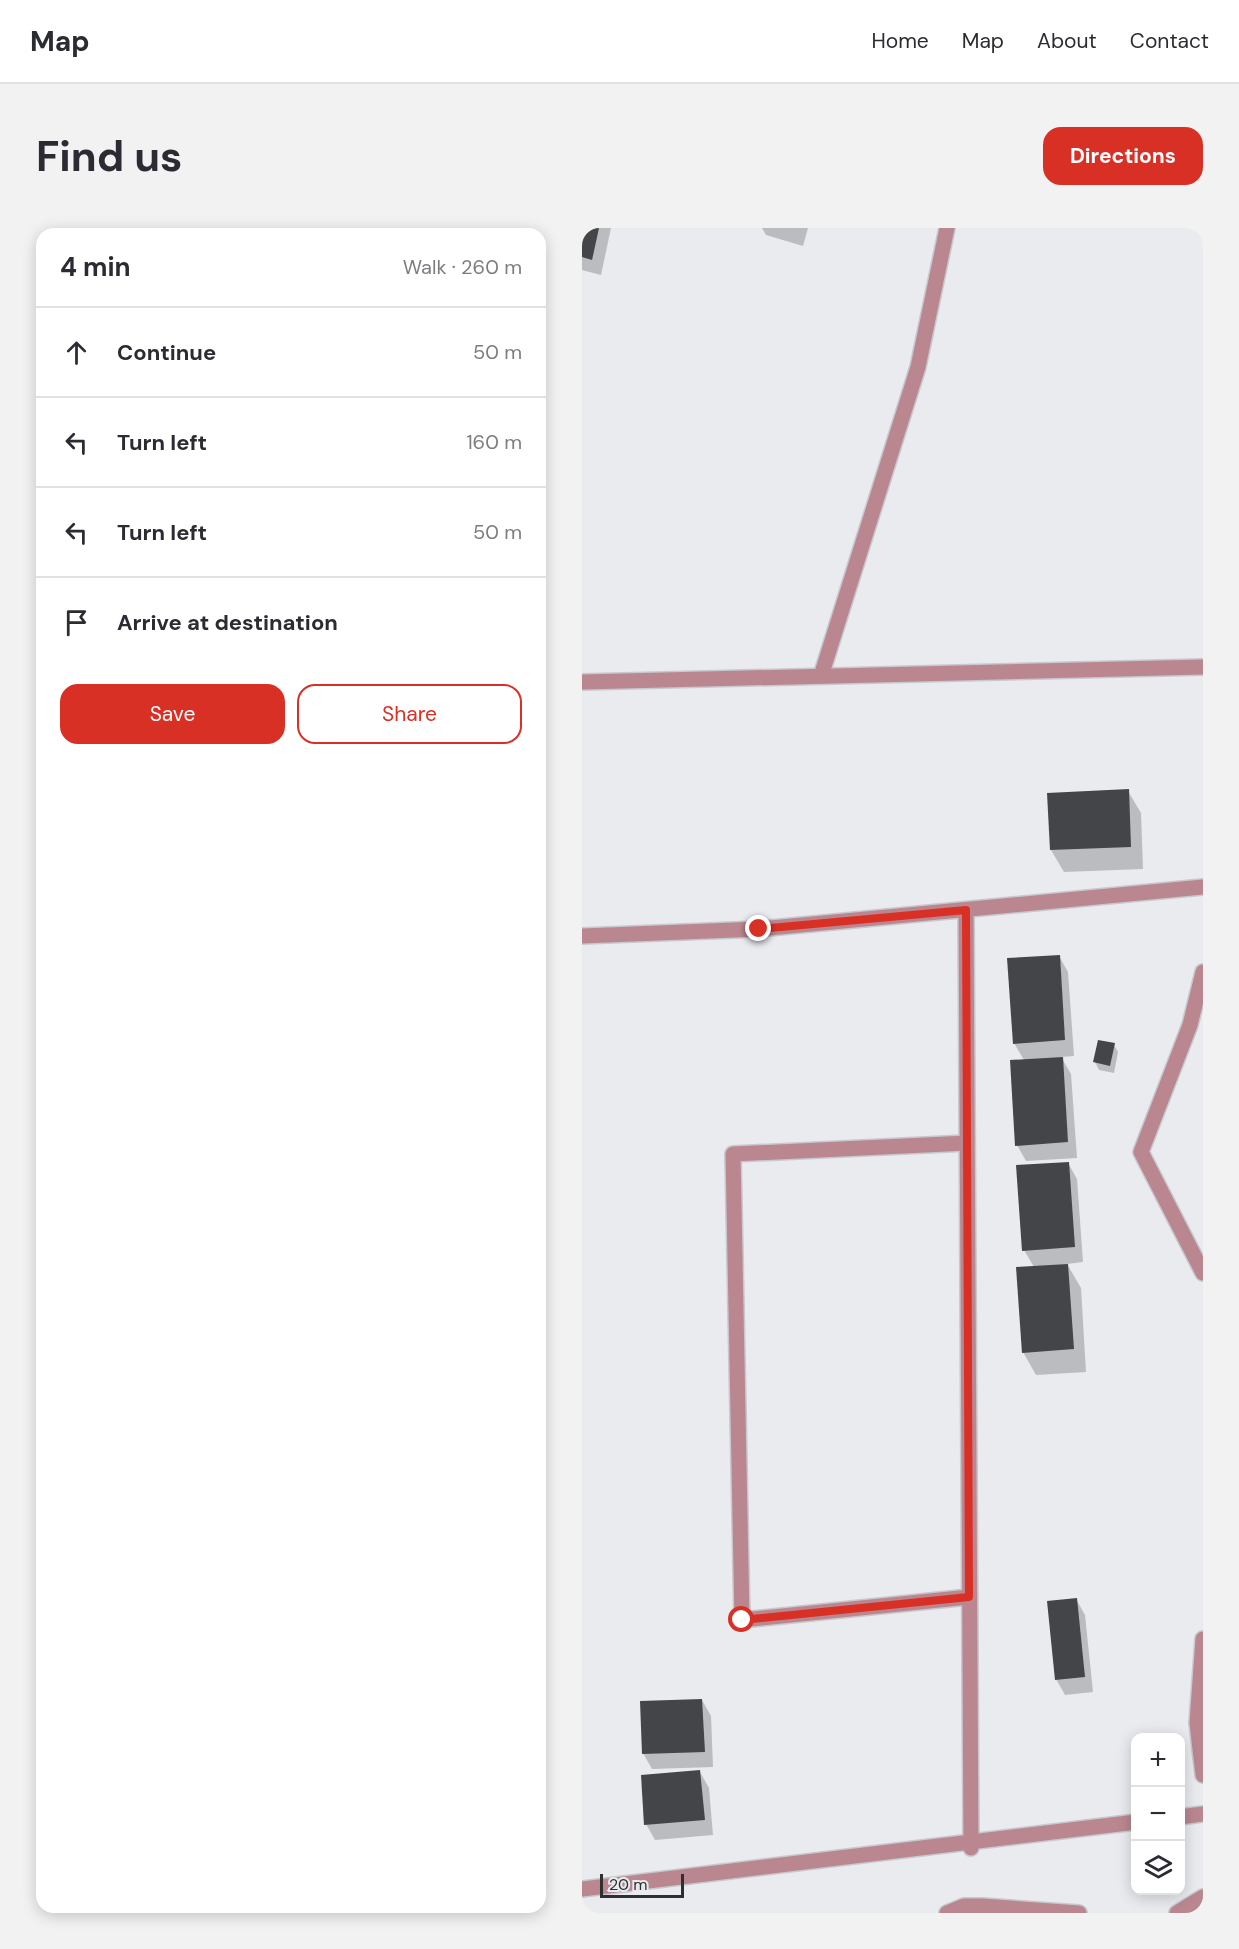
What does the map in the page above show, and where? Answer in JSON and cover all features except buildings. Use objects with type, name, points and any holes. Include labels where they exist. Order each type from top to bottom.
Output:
[{"type":"street","points":[[821,675],[918,367],[947,228]]},
{"type":"street","points":[[582,682],[1203,667]]},
{"type":"street","points":[[582,936],[759,929],[1203,887]]},
{"type":"street","points":[[966,910],[971,1845]]},
{"type":"street","points":[[1203,972],[1190,1025],[1141,1152],[1203,1274]]},
{"type":"street","points":[[967,1143],[734,1154],[742,1620],[969,1597]]},
{"type":"street","points":[[1203,1639],[1197,1723],[1203,1775]]},
{"type":"street","points":[[1185,1816],[1203,1814]]},
{"type":"street","points":[[582,1889],[971,1845],[1131,1823]]},
{"type":"street","points":[[1178,1913],[1203,1897]]},
{"type":"street","points":[[947,1913],[964,1906],[1079,1913]]},
{"type":"route","points":[[742,1620],[969,1597],[966,910],[759,929]]}]
